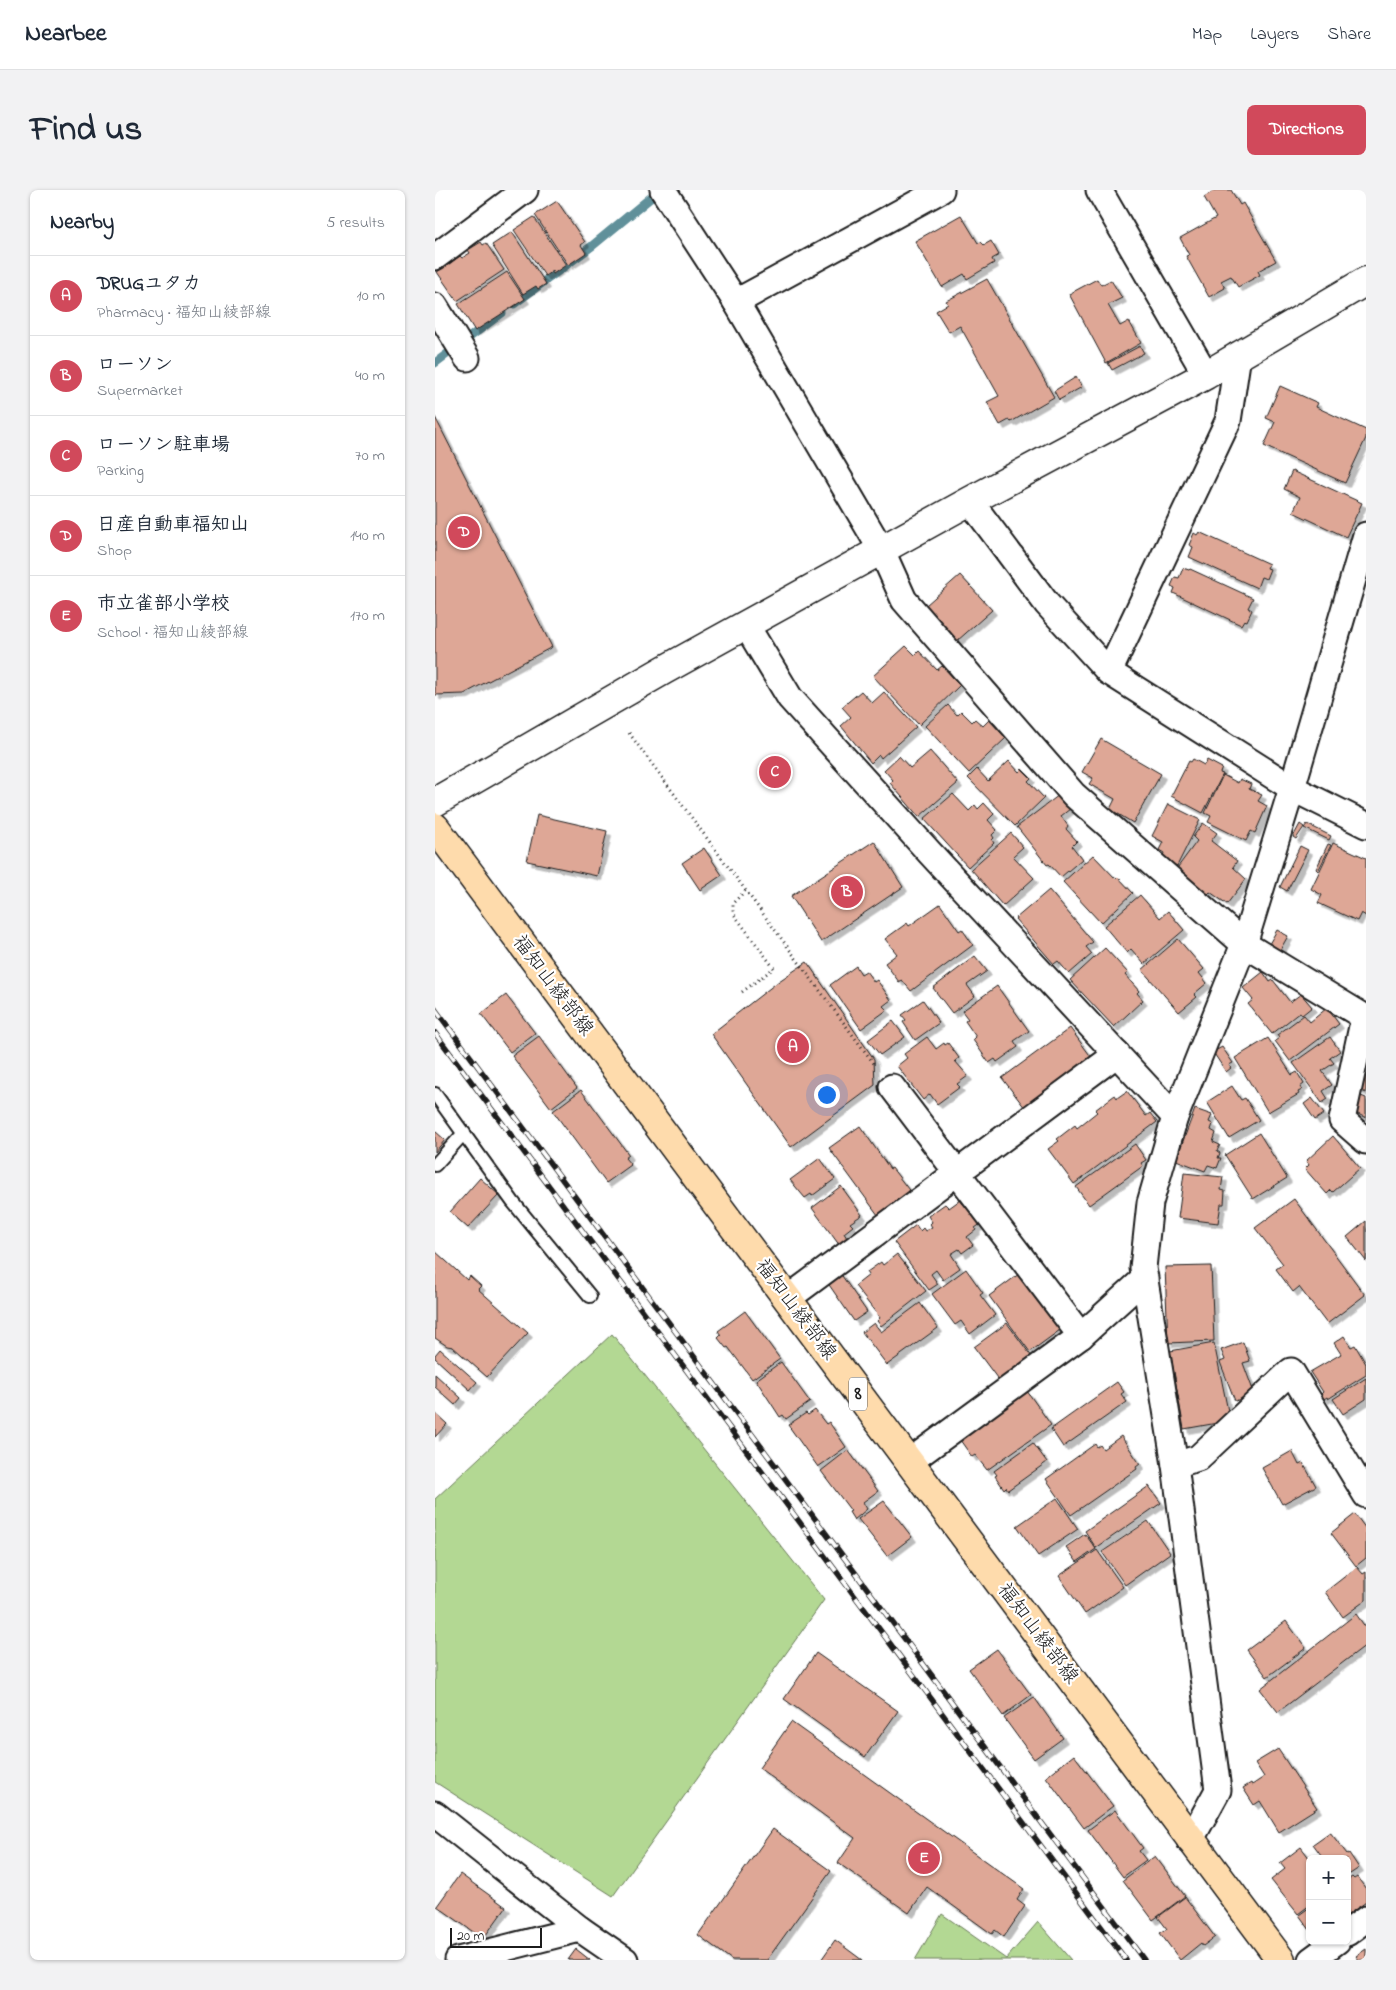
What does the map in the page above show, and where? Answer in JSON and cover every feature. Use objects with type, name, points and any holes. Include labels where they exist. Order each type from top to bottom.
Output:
[{"type":"main road","name":"福知山綾部線","points":[[435,828],[1190,1841],[1281,1960]]},
{"type":"street","points":[[435,257],[525,190]]},
{"type":"street","points":[[663,190],[736,302],[882,551],[904,600],[1074,795],[1244,944],[1365,1017],[1342,1120],[1366,1141]]},
{"type":"street","points":[[736,302],[941,190]]},
{"type":"street","points":[[1099,190],[1206,375]]},
{"type":"street","points":[[435,802],[664,670],[970,501],[1206,375],[1366,281]]},
{"type":"street","points":[[435,306],[467,358]]},
{"type":"street","points":[[1109,672],[1227,422],[1238,355]]},
{"type":"street","points":[[970,501],[1047,604],[1109,672],[1292,788],[1366,825]]},
{"type":"street","points":[[1190,1841],[1218,1790],[1175,1465],[1143,1268],[1150,1203],[1175,1117],[1244,944],[1366,536]]},
{"type":"street","points":[[746,625],[789,698],[1175,1117]]},
{"type":"street","points":[[787,1300],[1117,1054]]},
{"type":"street","points":[[892,1087],[1081,1336]]},
{"type":"street","points":[[909,1462],[1081,1336],[1145,1278]]},
{"type":"street","points":[[1175,1465],[1198,1458],[1291,1371],[1366,1495]]},
{"type":"street","points":[[437,1821],[580,1929],[625,1960]]},
{"type":"street","points":[[1351,1930],[1366,1920]]},
{"type":"street","points":[[458,1960],[580,1929]]},
{"type":"street","points":[[1311,1960],[1332,1945]]},
{"type":"lane","points":[[435,1094],[513,1202],[591,1296]]},
{"type":"lane","points":[[435,1165],[464,1133]]},
{"type":"path","points":[[629,733],[892,1087]]},
{"type":"path","points":[[742,992],[774,968],[733,913],[733,903],[746,890]]},
{"type":"green space","points":[[612,1334],[824,1600],[613,1896],[435,1782],[435,1499]]},
{"type":"green space","points":[[942,1914],[1006,1959],[1038,1922],[1071,1960],[915,1960]]},
{"type":"building","points":[[1215,190],[1231,190],[1240,205],[1243,203],[1276,261],[1258,271],[1260,275],[1238,287],[1231,276],[1221,281],[1225,288],[1209,297],[1186,256],[1189,255],[1180,238],[1216,218],[1204,197]]},
{"type":"building","points":[[557,201],[585,242],[581,245],[586,253],[568,265],[535,215]]},
{"type":"building","points":[[961,215],[978,243],[981,242],[984,245],[991,241],[999,255],[992,259],[994,263],[967,279],[964,274],[942,287],[915,241]]},
{"type":"building","points":[[534,217],[566,265],[553,274],[552,271],[545,276],[514,230]]},
{"type":"building","points":[[512,232],[546,284],[538,289],[536,286],[523,294],[492,245]]},
{"type":"building","points":[[481,242],[483,245],[486,243],[504,270],[457,301],[437,272],[460,256],[462,258],[470,253],[468,250]]},
{"type":"building","points":[[507,272],[525,299],[475,331],[458,304]]},
{"type":"building","points":[[987,279],[1054,397],[1011,422],[1009,420],[1000,425],[987,402],[999,396],[960,326],[949,332],[936,311],[948,304],[946,301]]},
{"type":"building","points":[[1097,279],[1101,285],[1111,280],[1122,298],[1108,305],[1120,326],[1129,321],[1141,343],[1106,363],[1069,294]]},
{"type":"building","points":[[1140,346],[1144,353],[1112,370],[1108,363]]},
{"type":"building","points":[[1076,377],[1082,387],[1059,400],[1054,391]]},
{"type":"building","points":[[1280,386],[1318,403],[1316,407],[1366,430],[1366,438],[1345,483],[1264,446],[1275,422],[1266,418]]},
{"type":"building","points":[[435,417],[552,647],[464,694],[435,695]]},
{"type":"building","points":[[1292,471],[1362,503],[1346,537],[1293,512],[1300,497],[1284,489]]},
{"type":"building","points":[[1199,532],[1269,564],[1267,568],[1270,569],[1266,579],[1261,577],[1257,588],[1189,557],[1193,547],[1189,545],[1194,533],[1197,535]]},
{"type":"building","points":[[1183,568],[1190,569],[1253,598],[1248,608],[1252,610],[1247,621],[1244,620],[1241,625],[1173,593],[1175,588],[1171,586],[1175,577],[1179,578]]},
{"type":"building","points":[[960,575],[992,610],[957,641],[926,605]]},
{"type":"building","points":[[906,646],[915,655],[919,651],[937,670],[942,666],[960,685],[919,725],[873,676]]},
{"type":"building","points":[[861,691],[872,703],[884,692],[916,727],[881,758],[879,755],[871,763],[841,726],[851,717],[842,707]]},
{"type":"building","points":[[948,705],[957,715],[961,711],[972,722],[975,719],[983,726],[989,720],[1006,738],[969,773],[925,726]]},
{"type":"building","points":[[1101,739],[1161,774],[1133,823],[1110,809],[1115,799],[1089,784],[1093,778],[1082,772]]},
{"type":"building","points":[[930,751],[958,783],[919,817],[890,783],[893,780],[884,770],[899,756],[910,768]]},
{"type":"building","points":[[1193,759],[1204,765],[1207,760],[1222,768],[1220,773],[1223,774],[1203,813],[1171,796],[1189,761],[1191,762]]},
{"type":"building","points":[[1009,761],[1019,772],[1022,769],[1031,778],[1028,781],[1044,798],[1015,826],[968,778],[977,769],[988,781]]},
{"type":"building","points":[[1223,775],[1238,783],[1240,779],[1251,784],[1249,789],[1262,795],[1258,801],[1267,806],[1255,833],[1251,831],[1246,841],[1208,822],[1211,816],[1205,813]]},
{"type":"building","points":[[953,794],[969,811],[975,805],[978,809],[984,803],[994,814],[988,820],[997,830],[992,835],[994,843],[968,867],[924,819]]},
{"type":"building","points":[[1059,795],[1070,809],[1061,816],[1068,826],[1066,829],[1077,841],[1072,846],[1082,859],[1061,877],[1049,864],[1047,865],[1017,827]]},
{"type":"building","points":[[1168,804],[1200,820],[1177,866],[1162,859],[1164,853],[1159,850],[1163,842],[1152,836]]},
{"type":"building","points":[[537,815],[607,831],[597,876],[527,861]]},
{"type":"building","points":[[1203,823],[1217,833],[1211,841],[1237,861],[1233,867],[1246,879],[1227,904],[1210,892],[1207,895],[1175,871],[1197,841],[1193,837]]},
{"type":"building","points":[[1300,824],[1304,827],[1296,839],[1293,837]]},
{"type":"building","points":[[1307,824],[1331,836],[1329,840],[1304,828]]},
{"type":"building","points":[[1011,833],[1023,847],[1013,856],[1034,878],[1003,906],[971,869]]},
{"type":"building","points":[[874,841],[903,887],[821,942],[791,896]]},
{"type":"building","points":[[1333,843],[1366,858],[1366,916],[1361,913],[1357,921],[1318,903],[1322,895],[1311,889]]},
{"type":"building","points":[[1328,844],[1331,845],[1318,871],[1316,869]]},
{"type":"building","points":[[1300,846],[1308,850],[1287,891],[1280,887]]},
{"type":"building","points":[[704,848],[722,875],[700,890],[682,863]]},
{"type":"building","points":[[1093,855],[1116,879],[1118,877],[1133,893],[1101,923],[1063,882]]},
{"type":"building","points":[[1049,890],[1093,942],[1086,947],[1092,954],[1069,974],[1058,961],[1054,964],[1015,919]]},
{"type":"building","points":[[1140,895],[1160,918],[1168,911],[1184,930],[1144,964],[1131,949],[1127,953],[1104,926]]},
{"type":"building","points":[[940,904],[959,931],[962,929],[973,945],[911,991],[902,980],[899,982],[885,963],[897,954],[885,939],[907,923],[909,926]]},
{"type":"building","points":[[1277,930],[1288,936],[1280,950],[1269,944]]},
{"type":"building","points":[[1178,939],[1204,969],[1199,973],[1207,983],[1194,994],[1197,997],[1179,1012],[1142,970]]},
{"type":"building","points":[[1105,948],[1128,973],[1125,975],[1139,991],[1137,993],[1143,1000],[1114,1027],[1070,980]]},
{"type":"building","points":[[975,956],[987,971],[967,985],[975,996],[952,1013],[933,988]]},
{"type":"building","points":[[807,962],[874,1059],[875,1085],[791,1147],[711,1034],[779,981]]},
{"type":"building","points":[[856,966],[861,974],[866,971],[874,982],[877,980],[891,1000],[883,1006],[887,1010],[861,1029],[830,985]]},
{"type":"building","points":[[1263,972],[1270,982],[1273,980],[1290,1002],[1301,994],[1312,1007],[1302,1015],[1300,1012],[1272,1034],[1248,1004],[1253,1000],[1243,988]]},
{"type":"building","points":[[997,986],[1029,1031],[1014,1041],[1018,1047],[997,1062],[995,1059],[989,1063],[973,1040],[976,1037],[965,1021],[968,1019],[962,1011]]},
{"type":"building","points":[[506,995],[535,1033],[510,1052],[481,1014]]},
{"type":"building","points":[[923,1000],[939,1023],[915,1040],[903,1022],[906,1020],[902,1015]]},
{"type":"building","points":[[1327,1008],[1339,1024],[1290,1061],[1275,1041],[1279,1038],[1277,1035],[1304,1015],[1310,1022]]},
{"type":"building","points":[[893,1021],[905,1037],[880,1055],[868,1040]]},
{"type":"building","points":[[1070,1028],[1092,1058],[1025,1108],[1002,1078]]},
{"type":"building","points":[[539,1036],[577,1088],[551,1108],[512,1056]]},
{"type":"building","points":[[927,1037],[936,1049],[944,1043],[945,1045],[948,1043],[959,1058],[955,1061],[968,1076],[957,1084],[960,1087],[937,1104],[930,1094],[923,1100],[897,1066],[907,1058],[904,1054]]},
{"type":"building","points":[[1330,1037],[1340,1051],[1330,1058],[1334,1063],[1322,1071],[1332,1085],[1323,1091],[1328,1099],[1322,1103],[1293,1063]]},
{"type":"building","points":[[1268,1038],[1292,1075],[1297,1072],[1304,1084],[1300,1087],[1302,1090],[1298,1092],[1299,1094],[1268,1112],[1235,1058]]},
{"type":"building","points":[[1222,1047],[1233,1063],[1229,1065],[1231,1068],[1226,1072],[1213,1052]]},
{"type":"building","points":[[1366,1062],[1366,1093],[1357,1089]]},
{"type":"building","points":[[1232,1086],[1241,1100],[1245,1098],[1259,1120],[1229,1138],[1207,1102]]},
{"type":"building","points":[[581,1090],[629,1155],[625,1158],[631,1165],[606,1183],[553,1111]]},
{"type":"building","points":[[1127,1091],[1146,1116],[1150,1113],[1157,1122],[1074,1184],[1048,1149],[1059,1141],[1057,1139],[1075,1125],[1077,1128],[1097,1112],[1095,1110],[1115,1095],[1117,1098]]},
{"type":"building","points":[[1361,1096],[1366,1098],[1366,1118],[1354,1112]]},
{"type":"building","points":[[1312,1098],[1324,1114],[1315,1120],[1304,1104]]},
{"type":"building","points":[[1195,1109],[1212,1115],[1209,1122],[1213,1124],[1211,1130],[1216,1133],[1213,1142],[1220,1145],[1217,1151],[1220,1153],[1218,1158],[1221,1158],[1217,1168],[1208,1165],[1205,1171],[1176,1160]]},
{"type":"building","points":[[860,1126],[890,1169],[892,1168],[912,1194],[894,1207],[892,1205],[878,1215],[829,1148]]},
{"type":"building","points":[[435,1131],[445,1140],[435,1152]]},
{"type":"building","points":[[1259,1133],[1287,1178],[1253,1199],[1225,1155]]},
{"type":"building","points":[[1333,1136],[1360,1168],[1333,1192],[1331,1190],[1327,1194],[1305,1169],[1309,1165],[1306,1161]]},
{"type":"building","points":[[1135,1144],[1146,1160],[1141,1163],[1143,1166],[1089,1205],[1076,1187]]},
{"type":"building","points":[[820,1158],[835,1179],[812,1196],[811,1194],[805,1198],[790,1180]]},
{"type":"building","points":[[1184,1173],[1223,1177],[1221,1190],[1225,1191],[1224,1204],[1221,1204],[1218,1223],[1178,1218]]},
{"type":"building","points":[[480,1178],[499,1195],[468,1228],[450,1212]]},
{"type":"building","points":[[841,1186],[862,1215],[850,1223],[853,1226],[844,1233],[848,1240],[840,1246],[812,1208]]},
{"type":"building","points":[[1294,1199],[1365,1295],[1327,1324],[1299,1287],[1293,1292],[1276,1269],[1283,1264],[1255,1228]]},
{"type":"building","points":[[960,1200],[963,1204],[969,1200],[985,1221],[967,1237],[973,1245],[962,1253],[959,1249],[951,1254],[960,1268],[943,1280],[936,1270],[931,1274],[938,1284],[929,1290],[894,1242],[916,1225],[920,1231],[923,1228],[925,1231],[932,1227],[930,1224],[932,1222],[928,1216],[945,1204],[949,1208]]},
{"type":"building","points":[[1366,1221],[1366,1261],[1347,1237]]},
{"type":"building","points":[[435,1251],[467,1280],[470,1276],[481,1286],[478,1289],[528,1333],[487,1377],[453,1347],[447,1346],[435,1338]]},
{"type":"building","points":[[897,1254],[926,1291],[881,1326],[877,1321],[880,1318],[855,1286],[869,1275],[867,1272],[881,1262],[883,1265]]},
{"type":"building","points":[[1211,1266],[1214,1341],[1168,1343],[1165,1267]]},
{"type":"building","points":[[966,1269],[983,1293],[980,1295],[995,1315],[970,1334],[961,1321],[955,1325],[932,1294]]},
{"type":"building","points":[[838,1270],[867,1312],[854,1321],[825,1279]]},
{"type":"building","points":[[1019,1274],[1060,1330],[1030,1352],[989,1296]]},
{"type":"building","points":[[920,1303],[938,1328],[887,1365],[862,1332],[874,1323],[881,1332]]},
{"type":"building","points":[[745,1311],[780,1359],[752,1379],[728,1347],[726,1348],[718,1338],[721,1335],[718,1331]]},
{"type":"building","points":[[1007,1323],[1032,1357],[1000,1382],[974,1347]]},
{"type":"building","points":[[1344,1336],[1351,1347],[1355,1345],[1366,1364],[1366,1375],[1328,1399],[1327,1397],[1324,1399],[1321,1394],[1323,1392],[1310,1372],[1341,1354],[1334,1343]]},
{"type":"building","points":[[1243,1342],[1250,1361],[1243,1363],[1253,1390],[1248,1392],[1249,1396],[1235,1401],[1220,1362],[1225,1360],[1221,1350]]},
{"type":"building","points":[[1214,1343],[1229,1416],[1222,1417],[1223,1422],[1184,1429],[1170,1351]]},
{"type":"building","points":[[440,1349],[477,1382],[470,1390],[435,1358]]},
{"type":"building","points":[[781,1362],[810,1402],[786,1419],[783,1415],[780,1417],[756,1380]]},
{"type":"building","points":[[435,1374],[461,1398],[455,1405],[435,1387]]},
{"type":"building","points":[[1366,1378],[1366,1399],[1343,1414],[1333,1399]]},
{"type":"building","points":[[1117,1382],[1124,1392],[1121,1394],[1127,1402],[1063,1447],[1051,1429]]},
{"type":"building","points":[[1027,1391],[1051,1425],[987,1470],[975,1455],[972,1457],[960,1440]]},
{"type":"building","points":[[815,1410],[826,1424],[829,1422],[846,1447],[818,1467],[788,1425],[806,1413],[808,1415]]},
{"type":"building","points":[[435,1413],[447,1424],[435,1437]]},
{"type":"building","points":[[1121,1436],[1140,1464],[1136,1467],[1137,1469],[1071,1515],[1046,1479],[1095,1444],[1097,1447],[1100,1445],[1103,1449]]},
{"type":"building","points":[[1033,1443],[1047,1462],[1008,1490],[1006,1487],[1004,1489],[995,1476],[997,1475],[994,1471]]},
{"type":"building","points":[[848,1450],[878,1491],[863,1502],[867,1509],[854,1520],[849,1512],[851,1511],[821,1471]]},
{"type":"building","points":[[1292,1451],[1299,1465],[1303,1463],[1316,1486],[1282,1504],[1262,1468]]},
{"type":"building","points":[[1149,1486],[1161,1503],[1096,1548],[1085,1531]]},
{"type":"building","points":[[1057,1498],[1078,1529],[1038,1556],[1017,1526]]},
{"type":"building","points":[[884,1501],[912,1537],[887,1556],[858,1519]]},
{"type":"building","points":[[1355,1514],[1366,1529],[1366,1558],[1356,1566],[1331,1533]]},
{"type":"building","points":[[1148,1521],[1170,1553],[1125,1585],[1102,1552]]},
{"type":"building","points":[[1085,1534],[1096,1549],[1077,1562],[1066,1547]]},
{"type":"building","points":[[1097,1550],[1123,1587],[1085,1614],[1059,1576]]},
{"type":"building","points":[[1357,1567],[1363,1574],[1366,1572],[1366,1600],[1343,1617],[1325,1592]]},
{"type":"building","points":[[1356,1614],[1366,1628],[1366,1645],[1278,1712],[1260,1689]]},
{"type":"building","points":[[1286,1621],[1306,1648],[1267,1677],[1247,1650]]},
{"type":"building","points":[[997,1649],[1031,1695],[1003,1716],[969,1669]]},
{"type":"building","points":[[816,1653],[898,1711],[865,1757],[784,1699]]},
{"type":"building","points":[[1034,1697],[1063,1738],[1034,1759],[1004,1718]]},
{"type":"building","points":[[791,1722],[1024,1889],[1017,1900],[1025,1906],[1004,1937],[995,1930],[992,1934],[927,1887],[909,1913],[838,1863],[855,1838],[759,1768]]},
{"type":"building","points":[[1278,1749],[1317,1808],[1279,1832],[1260,1801],[1254,1805],[1243,1788],[1251,1783],[1252,1785],[1264,1777],[1255,1763]]},
{"type":"building","points":[[1074,1755],[1113,1806],[1084,1828],[1046,1777]]},
{"type":"building","points":[[1115,1810],[1143,1848],[1139,1851],[1146,1860],[1123,1877],[1088,1830]]},
{"type":"building","points":[[773,1829],[831,1871],[767,1960],[732,1960],[698,1935]]},
{"type":"building","points":[[1330,1832],[1347,1854],[1349,1853],[1350,1855],[1321,1855],[1313,1844]]},
{"type":"building","points":[[1301,1847],[1307,1855],[1306,1908],[1298,1914],[1271,1880],[1285,1869],[1280,1863]]},
{"type":"building","points":[[1155,1856],[1185,1896],[1153,1920],[1123,1880]]},
{"type":"building","points":[[1351,1856],[1359,1868],[1351,1873]]},
{"type":"building","points":[[460,1874],[506,1907],[483,1939],[437,1906]]},
{"type":"building","points":[[1357,1877],[1366,1889],[1366,1902],[1351,1913],[1351,1900],[1351,1878],[1354,1879]]},
{"type":"building","points":[[1185,1897],[1215,1937],[1203,1946],[1201,1943],[1180,1960],[1160,1933],[1167,1929],[1158,1917]]},
{"type":"building","points":[[1306,1910],[1306,1925],[1299,1915]]},
{"type":"building","points":[[835,1940],[862,1960],[821,1960]]},
{"type":"building","points":[[576,1949],[590,1960],[568,1960]]},
{"type":"building","points":[[1366,1949],[1366,1960],[1359,1960],[1356,1956]]},
{"type":"waterway","points":[[514,304],[592,246],[660,190]]},
{"type":"waterway","points":[[435,363],[502,313]]},
{"type":"railway","points":[[435,1009],[1144,1960]]},
{"type":"railway","points":[[435,1033],[1126,1960]]},
{"type":"place","name":"日産自動車福知山","points":[[464,532]]},
{"type":"place","name":"ローソン駐車場","points":[[775,772]]},
{"type":"place","name":"ローソン","points":[[847,892]]},
{"type":"place","name":"DRUGユタカ","points":[[793,1047]]},
{"type":"place","name":"市立雀部小学校","points":[[924,1858]]}]
